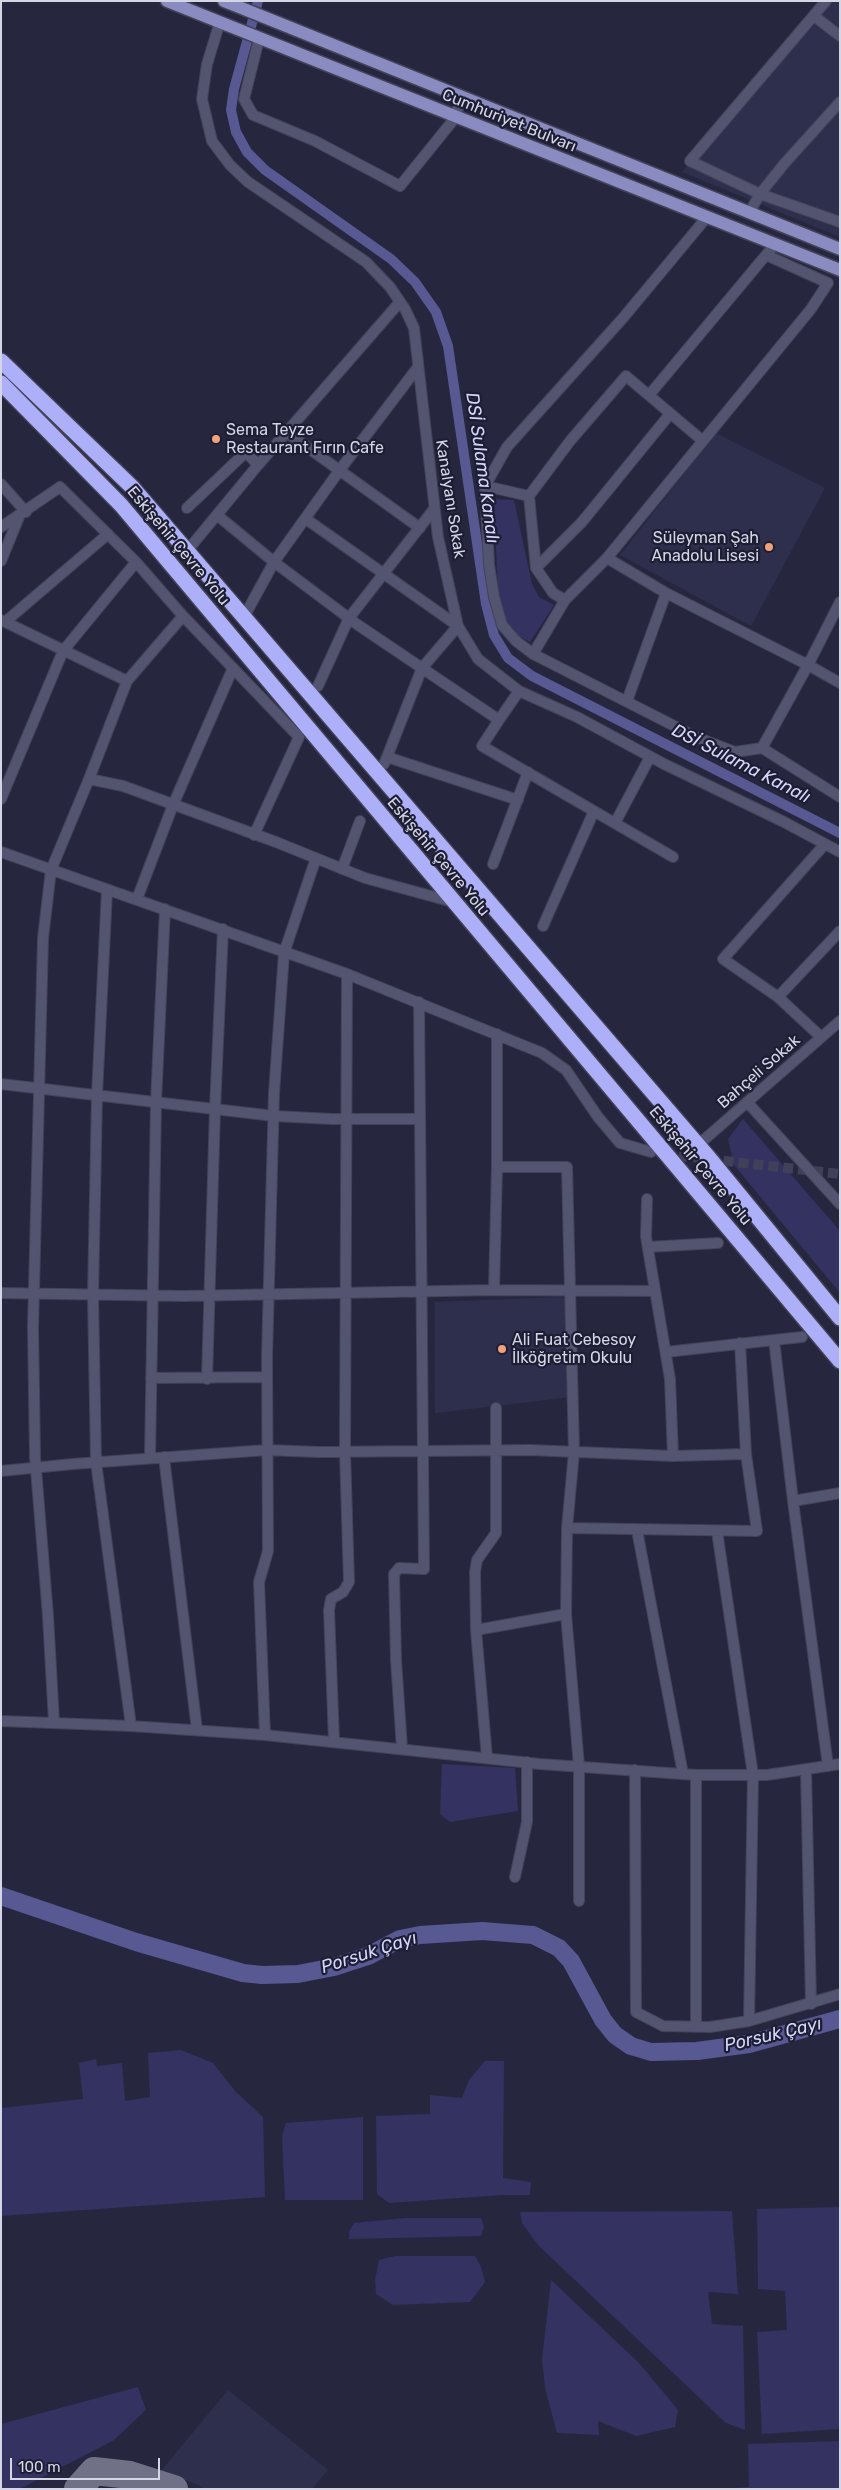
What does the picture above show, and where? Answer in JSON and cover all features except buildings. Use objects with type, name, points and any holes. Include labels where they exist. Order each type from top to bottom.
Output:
[{"type":"highway","name":"Eskişehir Çevre Yolu","points":[[1,362],[132,487],[245,615],[698,1145],[840,1318]]},
{"type":"highway","name":"Eskişehir Çevre Yolu","points":[[1,383],[121,505],[840,1361]]},
{"type":"main road","name":"Cumhuriyet Bulvarı","points":[[167,1],[840,270]]},
{"type":"main road","name":"Cumhuriyet Bulvarı","points":[[226,2],[840,249]]},
{"type":"main road","points":[[739,230],[749,213]]},
{"type":"street","points":[[826,1],[690,161],[760,194],[839,219]]},
{"type":"street","points":[[814,16],[840,36]]},
{"type":"street","name":"Kanalyanı Sokak","points":[[220,22],[207,64],[202,99],[212,142],[230,165],[248,182],[366,262],[390,287],[399,303],[405,309],[414,328],[434,509],[458,626],[478,659],[519,691],[577,717],[650,757],[840,852]]},
{"type":"street","points":[[252,36],[244,99],[253,115],[315,141],[400,186],[456,118],[461,98]]},
{"type":"street","points":[[749,213],[760,194],[840,102]]},
{"type":"street","points":[[707,217],[623,318],[508,447],[485,486],[489,565],[494,597],[502,625],[516,641],[533,654],[696,737],[735,752],[762,748],[840,796]]},
{"type":"street","points":[[650,394],[775,244]]},
{"type":"street","points":[[533,654],[565,600],[607,558],[811,310],[828,283],[766,255]]},
{"type":"street","points":[[188,551],[258,464],[399,303]]},
{"type":"street","points":[[245,615],[274,562],[339,471],[418,367]]},
{"type":"street","points":[[565,600],[553,593],[536,568],[529,496],[570,441],[626,376],[650,394],[670,414],[703,441]]},
{"type":"street","points":[[536,568],[582,522],[670,414]]},
{"type":"street","points":[[286,432],[420,528]]},
{"type":"street","points":[[187,508],[246,452],[258,464]]},
{"type":"street","points":[[1,484],[22,515]]},
{"type":"street","points":[[485,486],[529,496]]},
{"type":"street","points":[[1,527],[22,515],[60,487],[136,562],[183,616],[299,736],[254,834]]},
{"type":"street","points":[[318,686],[349,618],[434,509]]},
{"type":"street","points":[[1,561],[22,515]]},
{"type":"street","points":[[217,515],[274,562],[349,618],[500,720]]},
{"type":"street","points":[[306,519],[458,626],[422,668],[385,760],[518,800]]},
{"type":"street","points":[[108,534],[3,621],[127,681]]},
{"type":"street","points":[[607,558],[666,593],[808,665],[840,684]]},
{"type":"street","points":[[1,799],[63,651],[136,562]]},
{"type":"street","points":[[626,701],[666,593]]},
{"type":"street","points":[[762,748],[840,602]]},
{"type":"street","points":[[54,1722],[36,1467],[34,1294],[43,938],[50,870],[89,779],[127,681],[183,616]]},
{"type":"street","points":[[137,899],[174,805],[234,668]]},
{"type":"street","points":[[519,691],[482,746],[673,857]]},
{"type":"street","points":[[615,824],[650,757]]},
{"type":"street","points":[[493,864],[528,772]]},
{"type":"street","points":[[89,779],[123,786],[254,834],[365,878],[453,902]]},
{"type":"street","points":[[543,926],[594,811]]},
{"type":"street","points":[[342,869],[360,821]]},
{"type":"street","points":[[821,1037],[778,997],[723,959],[826,844]]},
{"type":"street","points":[[1,852],[346,974],[542,1053],[566,1070],[598,1117],[620,1143],[651,1152]]},
{"type":"street","points":[[265,1735],[259,1582],[268,1551],[268,1296],[274,1116],[284,953],[316,858]]},
{"type":"street","points":[[107,890],[98,1094],[93,1294],[96,1462],[131,1726]]},
{"type":"street","points":[[150,1458],[156,1102],[164,909]]},
{"type":"street","points":[[207,1378],[211,1296],[215,1109],[223,929]]},
{"type":"street","points":[[778,997],[840,931]]},
{"type":"street","points":[[334,1741],[329,1610],[331,1598],[343,1592],[349,1582],[345,1452],[346,974]]},
{"type":"street","points":[[402,1748],[394,1574],[399,1568],[424,1569],[419,1002]]},
{"type":"street","name":"Bahçeli Sokak","points":[[698,1145],[840,1021]]},
{"type":"street","points":[[494,1290],[497,1167],[497,1034]]},
{"type":"street","points":[[1,1084],[40,1087],[274,1116],[346,1119],[419,1119]]},
{"type":"street","points":[[747,1102],[840,1204]]},
{"type":"street","points":[[497,1167],[567,1167],[574,1452],[567,1528],[566,1614],[579,1766],[579,1901]]},
{"type":"street","points":[[647,1198],[648,1248],[670,1380],[673,1456]]},
{"type":"street","points":[[648,1248],[718,1243]]},
{"type":"street","points":[[1,1293],[268,1296],[494,1290],[655,1290]]},
{"type":"street","points":[[666,1352],[802,1336]]},
{"type":"street","points":[[774,1340],[828,1766]]},
{"type":"street","points":[[567,1528],[757,1531],[746,1454],[740,1343]]},
{"type":"street","points":[[151,1378],[267,1377]]},
{"type":"street","points":[[487,1758],[476,1630],[476,1560],[496,1534],[496,1408]]},
{"type":"street","points":[[1,1471],[267,1450],[345,1452],[496,1450],[673,1456],[746,1454]]},
{"type":"street","points":[[164,1457],[197,1730]]},
{"type":"street","points":[[793,1501],[840,1493]]},
{"type":"street","points":[[637,1530],[683,1774]]},
{"type":"street","points":[[717,1531],[753,1775],[749,2021]]},
{"type":"street","points":[[476,1630],[566,1614]]},
{"type":"street","points":[[1,1721],[131,1726],[265,1735],[527,1762],[683,1774],[753,1775],[806,1770],[840,1764]]},
{"type":"street","points":[[515,1877],[527,1822],[527,1762]]},
{"type":"street","points":[[635,1770],[636,2012],[663,2026],[710,2027],[749,2021],[840,1994]]},
{"type":"street","points":[[806,1770],[810,2004]]},
{"type":"street","points":[[696,1774],[696,2027]]},
{"type":"shaded area","points":[[831,1],[840,1],[840,237],[682,172]]},
{"type":"shaded area","points":[[716,433],[825,488],[751,626],[620,555]]},
{"type":"shaded area","points":[[494,499],[514,500],[532,584],[539,597],[554,605],[530,642],[517,635],[505,619],[498,593]]},
{"type":"shaded area","points":[[743,1119],[840,1231],[840,1293],[734,1165],[728,1139]]},
{"type":"shaded area","name":"Ali Fuat Cebesoy İlköğretim Okulu","points":[[561,1297],[566,1299],[571,1397],[435,1413],[435,1302]]},
{"type":"shaded area","points":[[442,1764],[515,1768],[518,1811],[450,1822],[440,1814]]},
{"type":"shaded area","points":[[181,2050],[213,2063],[235,2091],[263,2117],[265,2197],[1,2216],[1,2108],[83,2099],[79,2063],[96,2059],[97,2066],[122,2063],[125,2101],[150,2097],[148,2053]]},
{"type":"shaded area","points":[[485,2061],[504,2061],[503,2178],[531,2182],[530,2195],[502,2195],[389,2203],[377,2194],[376,2116],[430,2114],[430,2095],[462,2098],[469,2080]]},
{"type":"shaded area","points":[[363,2117],[363,2200],[285,2200],[282,2136],[286,2123]]},
{"type":"shaded area","points":[[840,2207],[840,2429],[762,2434],[757,2332],[787,2330],[785,2291],[758,2289],[757,2209]]},
{"type":"shaded area","points":[[732,2211],[738,2294],[708,2292],[712,2324],[743,2326],[745,2430],[726,2423],[539,2246],[522,2223],[520,2212]]},
{"type":"shaded area","points":[[405,2218],[481,2218],[484,2227],[481,2236],[349,2239],[349,2232],[354,2223]]},
{"type":"shaded area","points":[[395,2256],[475,2256],[481,2267],[485,2282],[470,2302],[393,2305],[376,2294],[375,2280],[379,2260]]},
{"type":"shaded area","points":[[551,2280],[639,2363],[678,2410],[675,2427],[636,2436],[598,2421],[599,2435],[557,2433],[545,2388],[542,2359]]},
{"type":"shaded area","points":[[138,2387],[146,2410],[114,2440],[20,2489],[1,2489],[1,2424]]},
{"type":"shaded area","points":[[228,2390],[328,2470],[312,2489],[203,2489],[199,2485],[161,2471]]},
{"type":"shaded area","points":[[840,2441],[840,2489],[713,2489],[749,2487],[748,2444]]},
{"type":"waterway","name":"DSİ Sulama Kanalı","points":[[258,1],[234,89],[231,110],[236,132],[247,152],[265,170],[391,259],[415,282],[436,312],[448,346],[486,604],[494,635],[508,658],[532,676],[840,833]]},
{"type":"waterway","name":"Porsuk Çayı","points":[[1,1896],[136,1942],[243,1973],[262,1975],[298,1974],[334,1967],[368,1956],[400,1939],[420,1935],[482,1931],[533,1935],[559,1948],[571,1961],[603,2020],[615,2035],[631,2046],[651,2052],[697,2051],[749,2044],[840,2019]]},
{"type":"taxiway","points":[[78,2489],[94,2471],[130,2475],[174,2489]]},
{"type":"tunnel","points":[[664,1154],[840,1174]]},
{"type":"place","name":"Sema Teyze Restaurant Fırın Cafe","points":[[216,439]]},
{"type":"place","name":"Süleyman Şah Anadolu Lisesi","points":[[769,547]]},
{"type":"place","name":"Ali Fuat Cebesoy İlköğretim Okulu","points":[[502,1349]]}]
